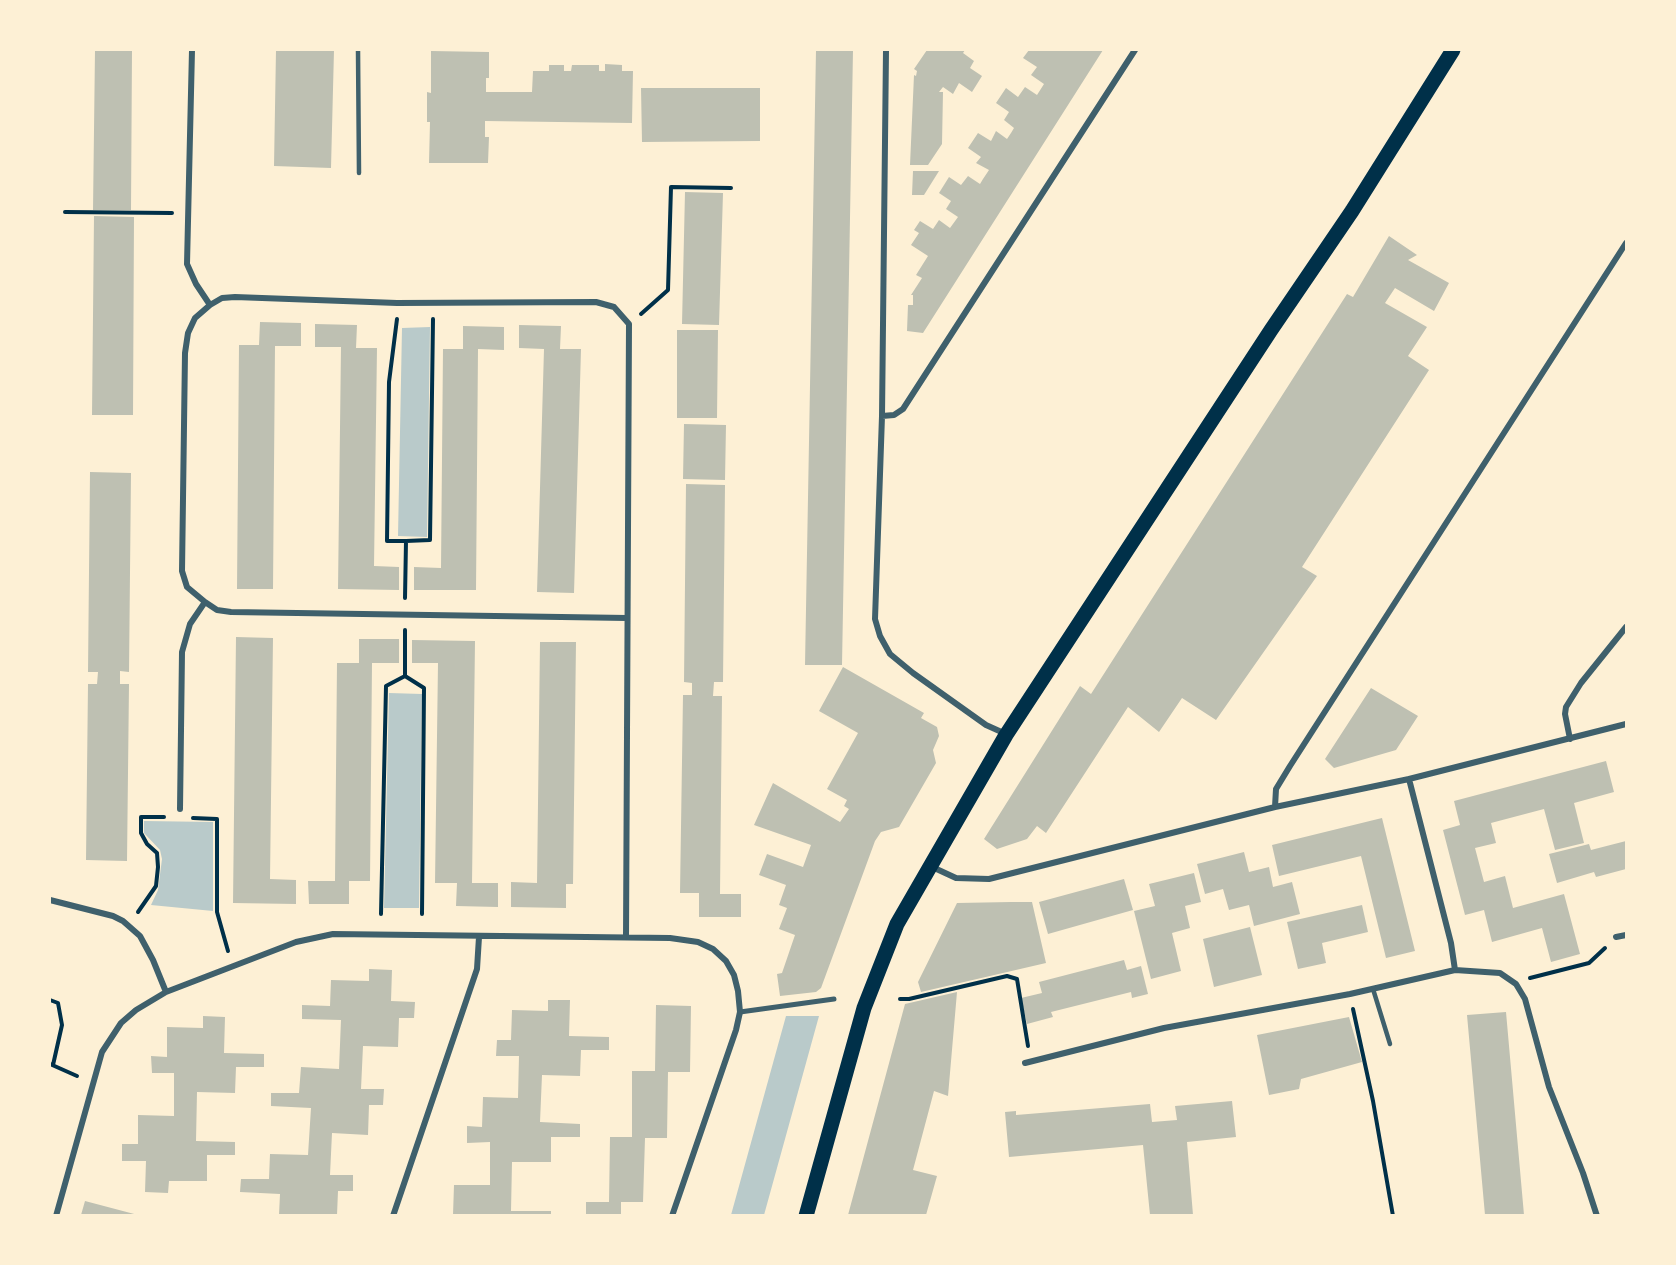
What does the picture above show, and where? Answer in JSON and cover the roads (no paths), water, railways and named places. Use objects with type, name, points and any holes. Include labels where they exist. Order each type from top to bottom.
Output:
[{"type":"main road","points":[[806,1215],[864,1008],[897,924],[1006,735],[1271,330],[1352,211],[1453,50]]},
{"type":"street","points":[[192,50],[187,264],[196,284],[210,305]]},
{"type":"street","points":[[886,50],[882,416],[875,619],[880,636],[890,654],[987,725],[1006,735]]},
{"type":"street","points":[[882,416],[894,415],[903,409],[1135,50]]},
{"type":"street","points":[[1275,807],[1276,789],[1290,766],[1626,243]]},
{"type":"street","points":[[626,937],[629,324],[614,307],[596,302],[396,303],[235,297],[222,298],[195,318],[188,333],[185,353],[182,571],[187,586],[205,602],[218,610],[231,612],[627,618]]},
{"type":"street","points":[[180,809],[182,652],[190,624],[205,602]]},
{"type":"street","points":[[1570,738],[1564,714],[1566,707],[1581,683],[1626,627]]},
{"type":"street","points":[[930,866],[956,878],[989,879],[1275,807],[1409,778],[1626,724]]},
{"type":"street","points":[[1409,778],[1455,970]]},
{"type":"street","points":[[50,900],[113,916],[128,926],[140,936],[166,992]]},
{"type":"street","points":[[56,1215],[102,1052],[121,1023],[136,1010],[166,992],[296,942],[333,934],[670,938],[699,942],[713,949],[726,961],[734,975],[740,1012],[736,1030],[672,1215]]},
{"type":"street","points":[[1616,937],[1626,934]]},
{"type":"street","points":[[393,1215],[477,969],[479,937]]},
{"type":"street","points":[[1028,1062],[1164,1028],[1350,994],[1455,970],[1500,974],[1516,984],[1525,999],[1549,1087],[1597,1215]]},
{"type":"street","points":[[740,1012],[834,999]]},
{"type":"lane","points":[[358,50],[359,173]]},
{"type":"lane","points":[[1373,989],[1390,1044]]}]
